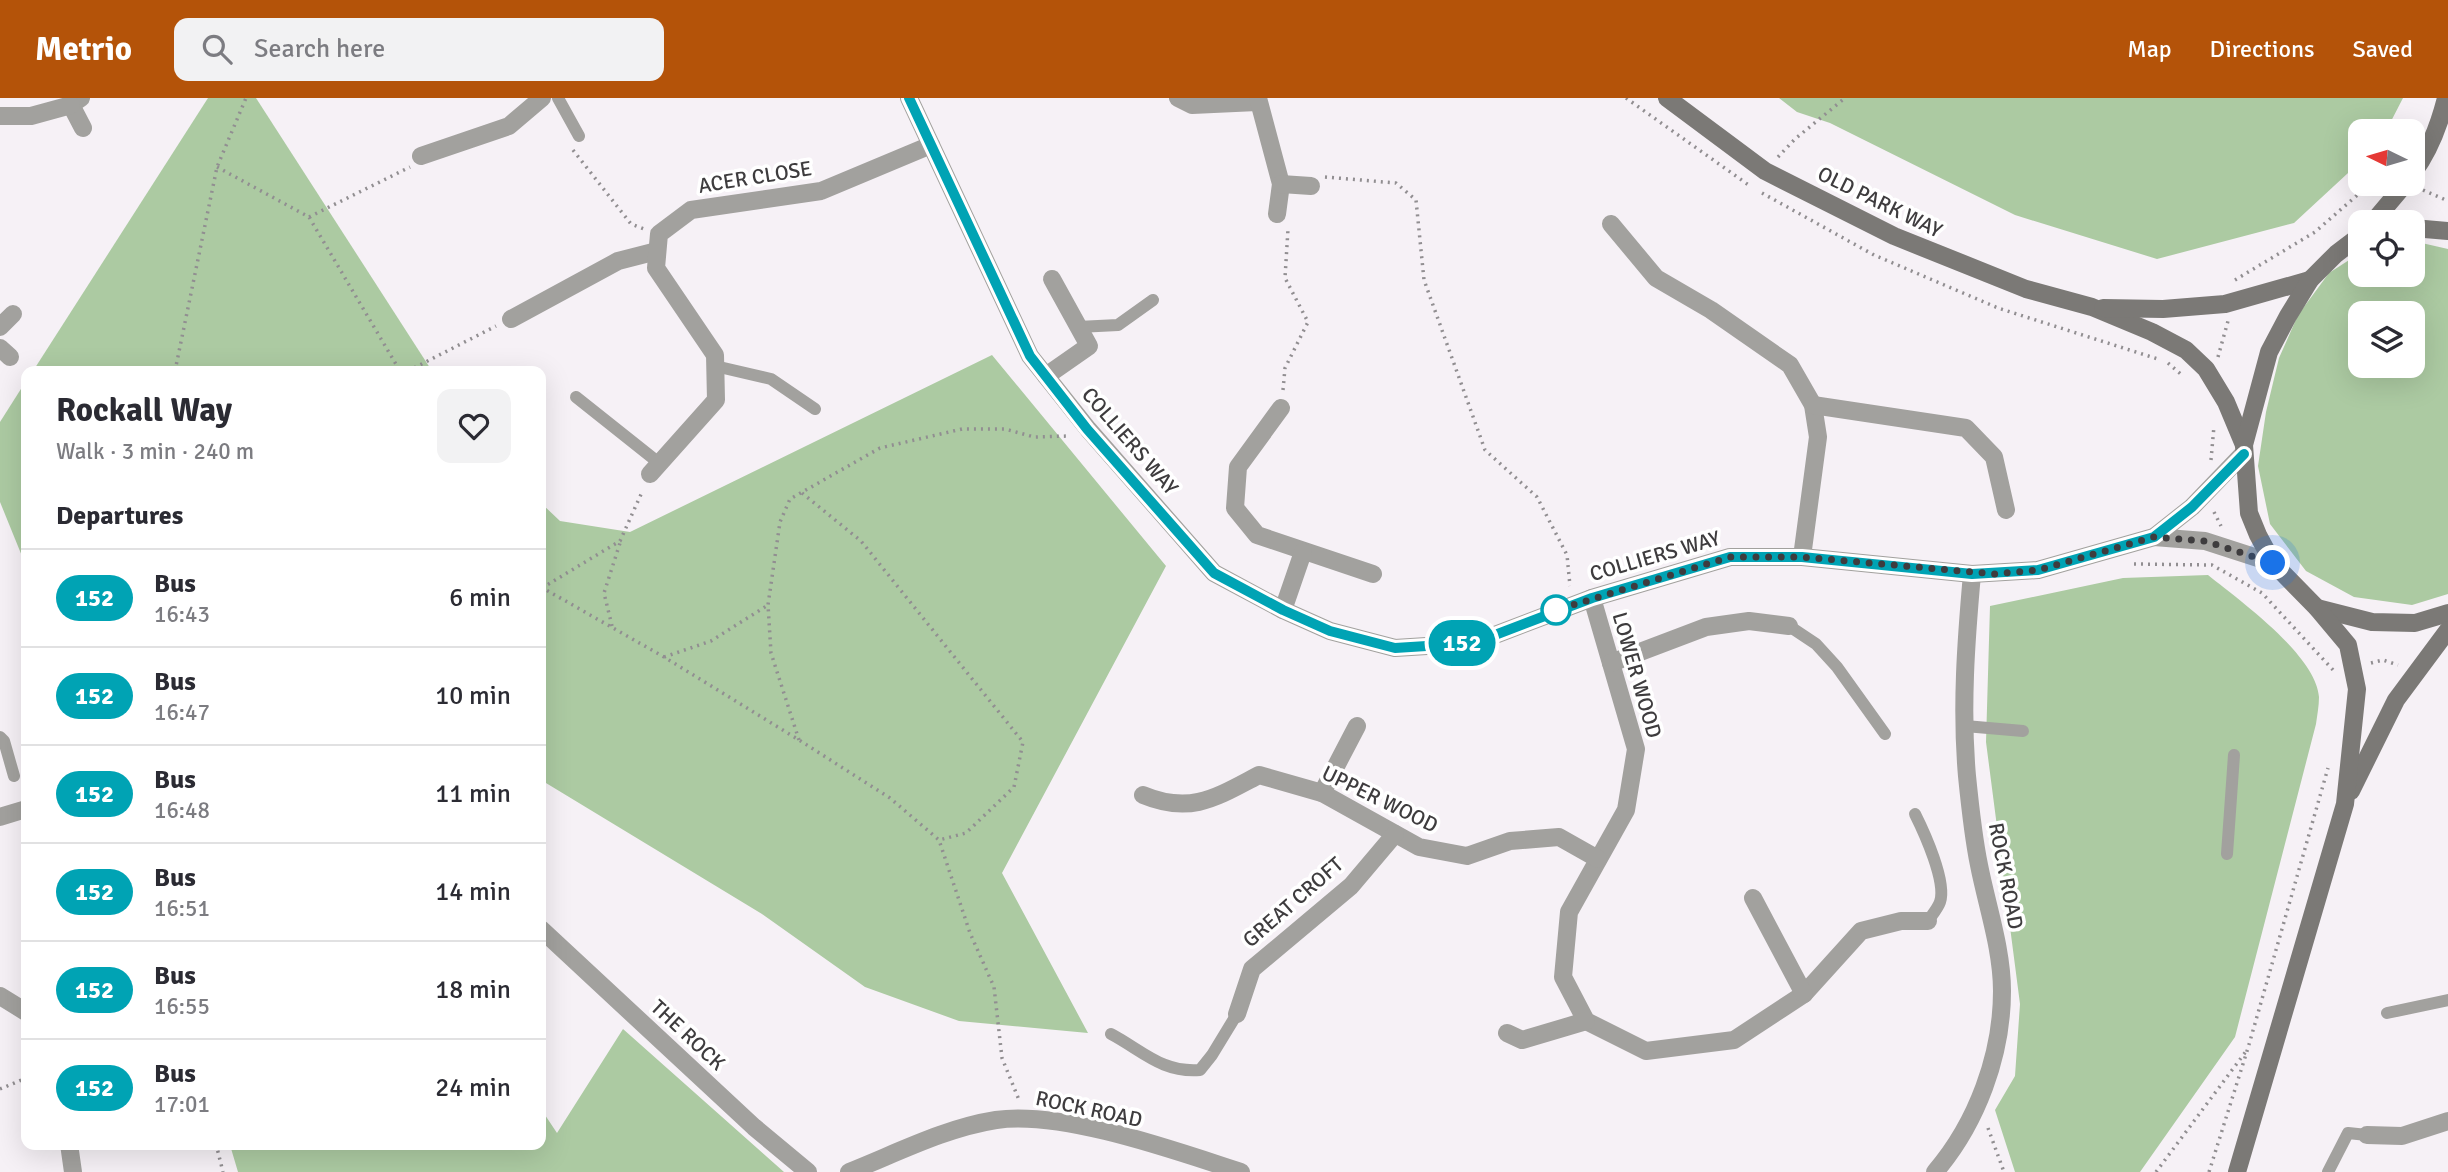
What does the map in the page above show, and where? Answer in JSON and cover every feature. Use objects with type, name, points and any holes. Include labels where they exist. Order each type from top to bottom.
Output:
[{"type":"main road","name":"OLD PARK WAY","points":[[1667,98],[1765,171],[1925,250],[2026,289],[2092,307],[2152,332],[2186,350],[2206,369],[2226,402],[2244,449]]},
{"type":"main road","points":[[2426,154],[2435,135],[2446,98]]},
{"type":"main road","points":[[2384,210],[2398,196]]},
{"type":"main road","points":[[2425,229],[2448,231]]},
{"type":"main road","points":[[2346,804],[2357,689],[2344,669],[2348,645],[2318,608],[2273,563],[2249,513],[2244,449],[2269,352],[2310,280],[2348,245]]},
{"type":"main road","name":"OLD PARK WAY","points":[[2092,307],[2163,309],[2225,304],[2310,280]]},
{"type":"main road","points":[[2318,608],[2372,622],[2415,623],[2448,613]]},
{"type":"main road","points":[[2237,1172],[2346,804],[2396,700],[2448,630]]},
{"type":"street","points":[[421,156],[509,126],[541,98]]},
{"type":"street","name":"COLLIERS WAY","points":[[909,98],[1030,356],[1087,429],[1214,573],[1283,610],[1330,631],[1395,648],[1474,643],[1592,598],[1730,557],[1802,557],[1972,574],[2038,570],[2154,537],[2192,507],[2244,449]]},
{"type":"street","points":[[1178,98],[1192,105],[1257,100],[1281,184],[1278,214]]},
{"type":"street","points":[[0,116],[31,116],[76,102],[83,128]]},
{"type":"street","name":"ACER CLOSE","points":[[658,243],[691,209],[821,191],[931,145]]},
{"type":"street","points":[[1281,184],[1311,186]]},
{"type":"street","points":[[1611,224],[1656,278],[1711,310],[1790,365],[1813,405],[1818,437],[1802,557]]},
{"type":"street","points":[[511,319],[618,261],[658,243],[656,268],[715,355],[716,400],[654,468]]},
{"type":"street","points":[[1046,376],[1089,346],[1052,279]]},
{"type":"street","points":[[1813,405],[1966,428],[1994,457],[2006,510]]},
{"type":"street","points":[[1281,408],[1238,467],[1235,508],[1257,535],[1373,574]]},
{"type":"street","points":[[2154,537],[2205,541],[2273,563]]},
{"type":"street","points":[[1283,610],[1303,552]]},
{"type":"street","name":"ROCK ROAD","points":[[1935,1172],[1955,1145],[1989,1073],[1997,1043],[2002,991],[1996,944],[1973,825],[1965,726],[1972,574]]},
{"type":"street","name":"LOWER WOOD","points":[[1586,1021],[1563,977],[1569,912],[1626,810],[1636,749],[1592,598]]},
{"type":"street","points":[[1611,663],[1706,627],[1749,621],[1789,626]]},
{"type":"street","points":[[1322,793],[1357,726]]},
{"type":"street","name":"UPPER WOOD","points":[[1143,795],[1166,805],[1209,801],[1259,775],[1322,793],[1419,847],[1467,856],[1510,841],[1559,837],[1598,859]]},
{"type":"street","points":[[0,817],[21,811]]},
{"type":"street","name":"GREAT CROFT","points":[[1237,1014],[1252,969],[1350,886],[1395,834]]},
{"type":"street","points":[[1753,898],[1804,994]]},
{"type":"street","points":[[1507,1033],[1522,1040],[1586,1021],[1646,1051],[1734,1040],[1804,994],[1861,930],[1901,921],[1928,921]]},
{"type":"street","name":"THE ROCK","points":[[546,934],[754,1127],[808,1172]]},
{"type":"street","points":[[0,996],[21,1009]]},
{"type":"street","name":"ROCK ROAD","points":[[849,1172],[961,1129],[993,1121],[1027,1118],[1102,1132],[1241,1172]]},
{"type":"street","points":[[2367,1135],[2402,1136],[2448,1121]]},
{"type":"street","points":[[70,1150],[73,1172]]},
{"type":"lane","points":[[558,98],[579,136]]},
{"type":"lane","points":[[1078,327],[1118,325],[1153,300]]},
{"type":"lane","points":[[715,366],[771,379],[815,409]]},
{"type":"lane","points":[[576,397],[654,468]]},
{"type":"lane","points":[[1789,626],[1816,644],[1837,667],[1885,734]]},
{"type":"lane","points":[[1965,726],[2023,732]]},
{"type":"lane","points":[[0,737],[4,741],[13,776]]},
{"type":"lane","points":[[2227,854],[2234,755]]},
{"type":"lane","points":[[1915,814],[1927,838],[1938,872],[1941,901],[1928,921]]},
{"type":"lane","points":[[2387,1013],[2448,1000]]},
{"type":"lane","points":[[1111,1034],[1158,1063],[1181,1071],[1200,1070],[1237,1014]]},
{"type":"lane","points":[[2328,1172],[2348,1133],[2367,1135]]},
{"type":"path","points":[[176,366],[218,167],[246,98]]},
{"type":"path","points":[[1626,98],[1752,188],[1874,256],[1998,308],[2165,361],[2192,383]]},
{"type":"path","points":[[1765,171],[1795,139],[1845,98]]},
{"type":"path","points":[[570,147],[631,224],[658,243]]},
{"type":"path","points":[[309,217],[406,171],[421,156]]},
{"type":"path","points":[[218,167],[309,217],[397,366]]},
{"type":"path","points":[[1311,186],[1318,176],[1396,183],[1416,200],[1424,280],[1485,450],[1537,497],[1567,555],[1572,606]]},
{"type":"path","points":[[2426,189],[2448,201]]},
{"type":"path","points":[[1278,214],[1288,224],[1285,278],[1308,322],[1285,369],[1281,408]]},
{"type":"path","points":[[418,366],[511,319]]},
{"type":"path","points":[[2211,463],[2215,430],[2212,421]]},
{"type":"path","points":[[799,740],[771,653],[768,606],[779,523],[790,499],[880,448],[962,429],[1005,429],[1034,437],[1063,438],[1087,429]]},
{"type":"path","points":[[613,628],[604,593],[620,541],[654,468]]},
{"type":"path","points":[[802,492],[861,541],[1023,742],[1014,787],[967,833],[939,840]]},
{"type":"path","points":[[546,585],[620,541]]},
{"type":"path","points":[[2212,565],[2262,593],[2344,669],[2383,660],[2416,671]]},
{"type":"path","points":[[546,591],[664,657],[799,740],[890,798],[939,840],[970,933],[994,987],[1002,1058],[1027,1118]]},
{"type":"path","points":[[664,657],[712,641],[768,606]]},
{"type":"path","points":[[2209,1172],[2248,1048],[2329,763]]},
{"type":"path","points":[[2156,1172],[2248,1048]]},
{"type":"path","points":[[0,1089],[21,1080]]},
{"type":"path","points":[[1978,1100],[2004,1172]]},
{"type":"path","points":[[218,1150],[223,1172]]},
{"type":"green space","points":[[208,98],[256,98],[429,366],[36,366]]},
{"type":"green space","points":[[1779,98],[2403,98],[2392,119],[2348,119],[2348,173],[2294,223],[2157,259],[2015,215],[1830,123],[1797,112]]},
{"type":"green space","points":[[2425,244],[2448,249],[2448,594],[2412,605],[2354,597],[2306,571],[2270,524],[2258,466],[2266,412],[2279,358],[2298,315],[2329,273],[2348,261],[2348,287],[2425,287]]},
{"type":"green space","points":[[992,355],[1166,566],[1002,873],[1088,1033],[959,1021],[865,987],[762,914],[546,783],[546,508],[560,521],[630,532]]},
{"type":"green space","points":[[21,389],[21,554],[0,502],[0,422]]},
{"type":"green space","points":[[2208,575],[2291,647],[2315,681],[2319,697],[2316,724],[2235,1037],[2140,1172],[2015,1172],[1995,1110],[2015,1076],[2020,1004],[1986,742],[1990,606],[2123,578]]},
{"type":"green space","points":[[623,1029],[784,1172],[238,1172],[231,1150],[546,1150],[546,1116],[557,1133]]},
{"type":"bus line","name":"152","points":[[909,98],[1030,356],[1087,429],[1214,573],[1283,610],[1330,631],[1395,648],[1474,643],[1553,611],[1730,557],[1802,557],[1972,574],[2038,570],[2154,537],[2203,497],[2244,454]]},
{"type":"route","points":[[1556,610],[1553,611],[1730,557],[1802,557],[1995,574],[2038,570],[2154,537],[2185,538],[2219,544],[2273,563]]}]
